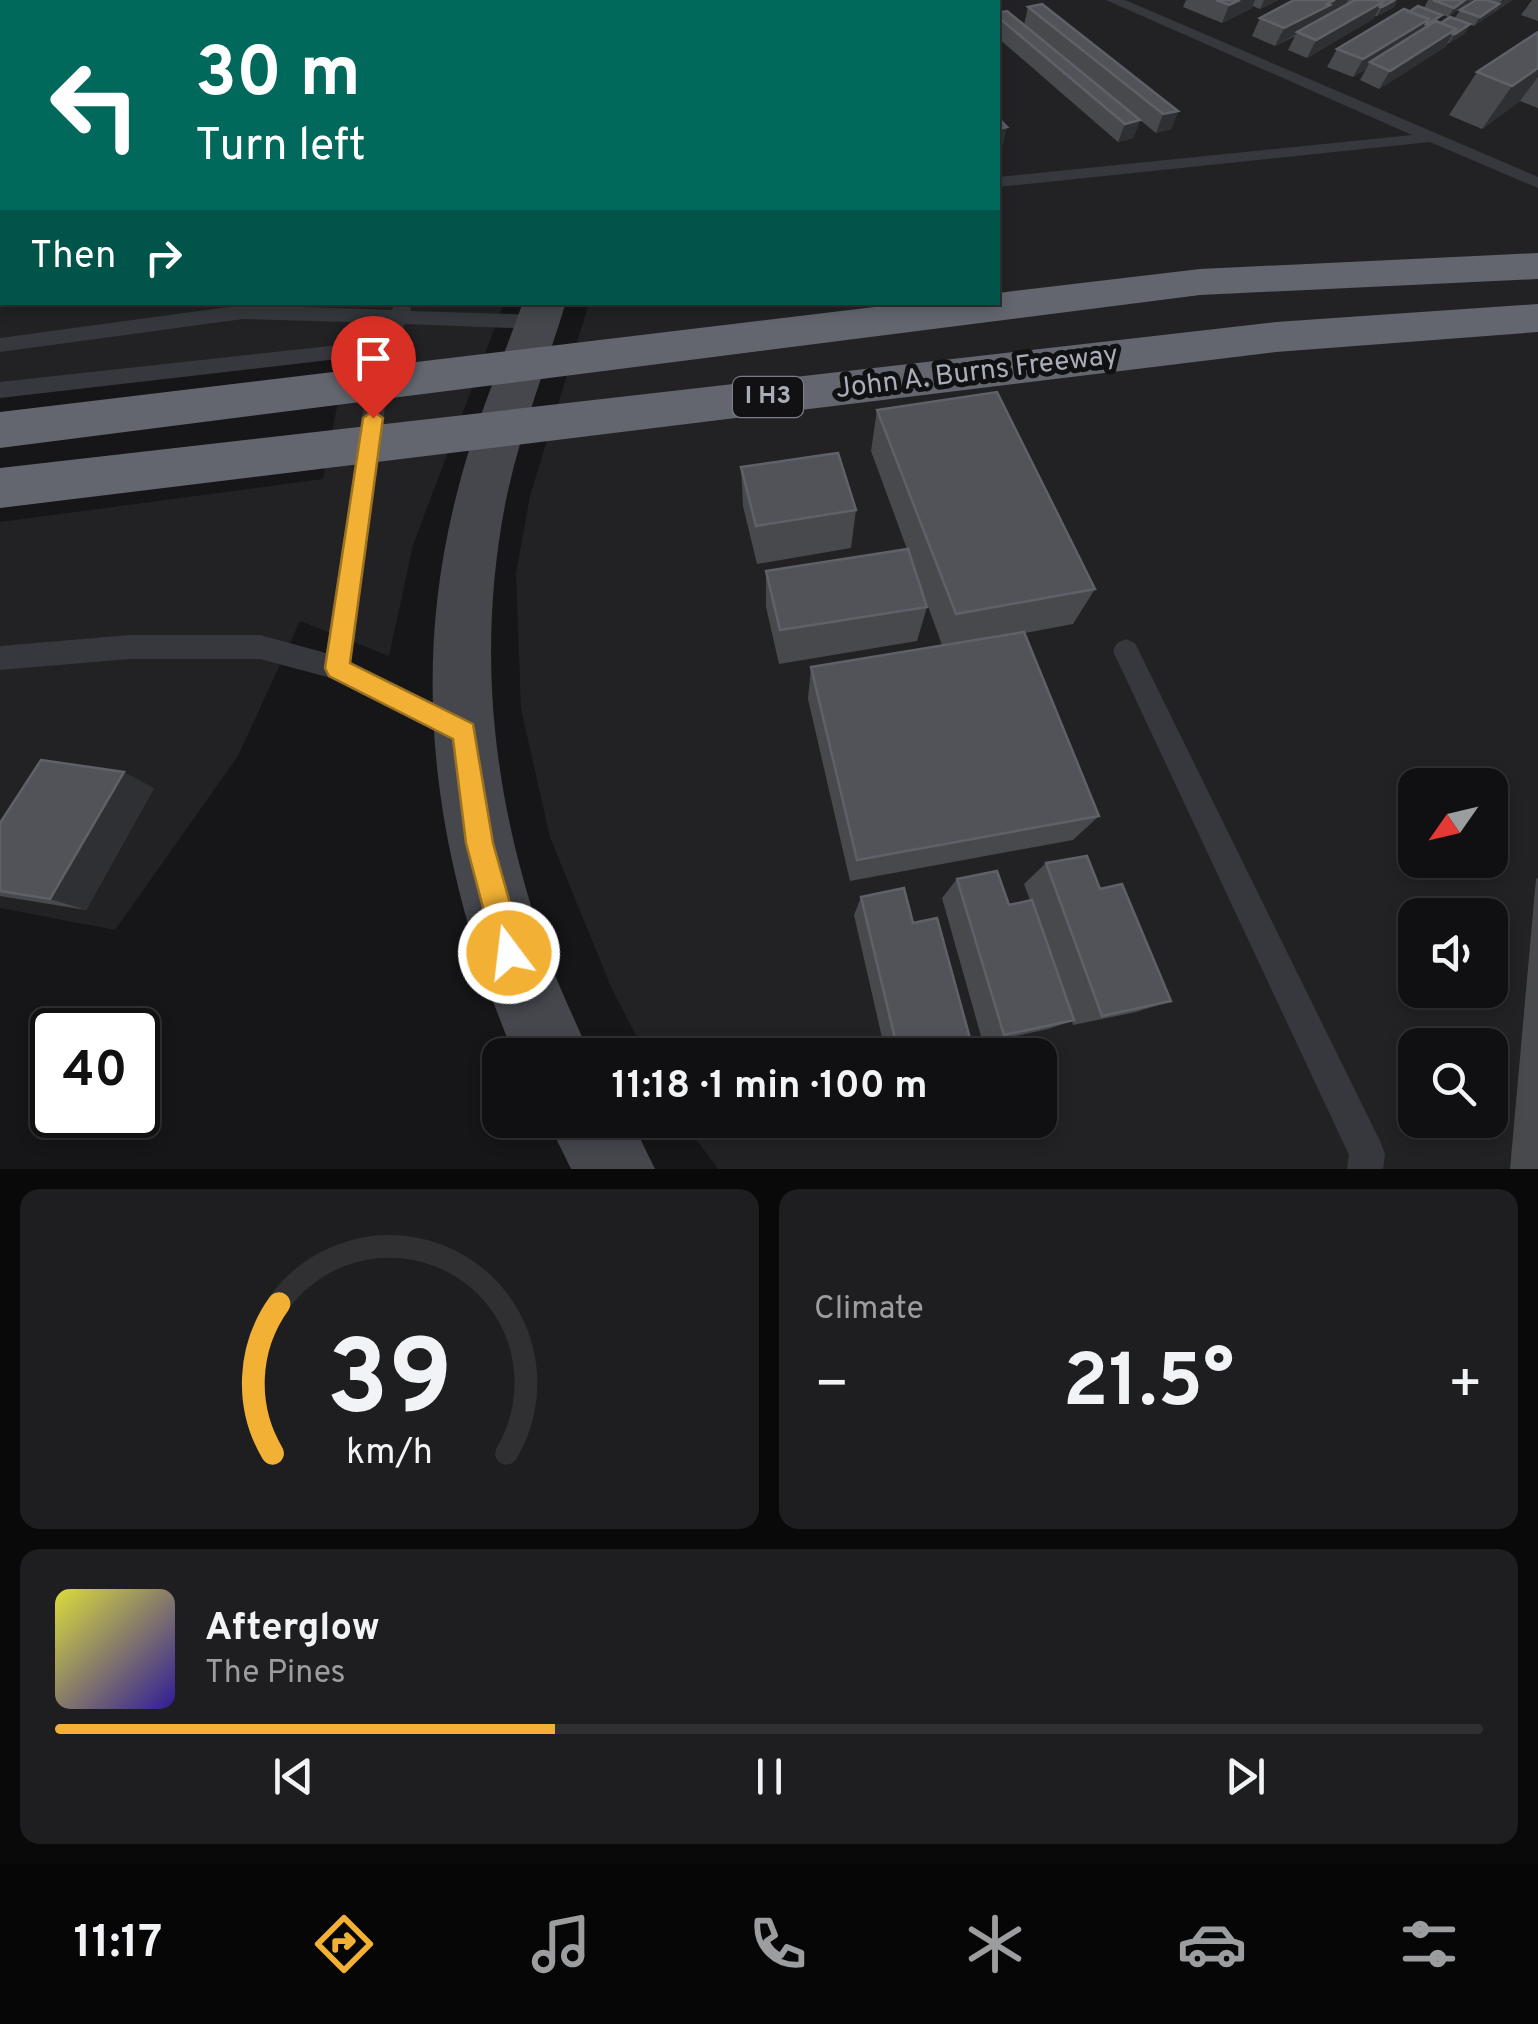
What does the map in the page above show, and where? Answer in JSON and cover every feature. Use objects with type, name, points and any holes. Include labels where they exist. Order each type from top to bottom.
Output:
[{"type":"highway","name":"I H3","points":[[0,430],[1200,282],[1538,266]]},
{"type":"highway","name":"John A. Burns Freeway","points":[[0,488],[1276,337],[1538,318]]},
{"type":"street","points":[[542,312],[482,494],[460,654],[464,732],[484,861],[509,953],[545,1038]]},
{"type":"street","points":[[597,1138],[615,1169]]},
{"type":"lane","points":[[1113,0],[1538,183]]},
{"type":"lane","points":[[1000,182],[1432,137]]},
{"type":"lane","points":[[0,345],[246,307],[542,312]]},
{"type":"lane","points":[[338,668],[383,347],[402,310]]},
{"type":"lane","points":[[0,390],[383,347]]},
{"type":"lane","points":[[0,658],[130,647],[260,647],[338,668],[464,732]]},
{"type":"lane","points":[[1126,651],[1367,1154],[1366,1169]]},
{"type":"shaded area","points":[[1000,0],[1538,0],[1538,1169],[718,1169],[695,1138],[1057,1138],[1057,1038],[637,1038],[611,987],[550,837],[521,709],[516,573],[530,496],[588,305],[1000,305]]},
{"type":"shaded area","points":[[0,305],[503,305],[413,545],[389,656],[300,621],[238,756],[115,930],[0,908],[0,522],[323,479],[347,355],[0,398]]},
{"type":"building","points":[[1294,0],[1335,0],[1284,28],[1260,18]]},
{"type":"building","points":[[1355,0],[1383,2],[1316,40],[1297,32]]},
{"type":"building","points":[[1433,0],[1465,0],[1454,8]]},
{"type":"building","points":[[1476,0],[1499,4],[1480,17],[1460,10]]},
{"type":"building","points":[[1042,4],[1178,111],[1163,114],[1028,7]]},
{"type":"building","points":[[1418,6],[1442,15],[1426,24],[1429,19],[1409,12]]},
{"type":"building","points":[[1404,9],[1429,19],[1363,59],[1337,49]]},
{"type":"building","points":[[1007,11],[1140,120],[1125,124],[1000,19],[1000,13]]},
{"type":"building","points":[[1450,17],[1470,24],[1453,34],[1456,29],[1441,23]]},
{"type":"building","points":[[1436,21],[1456,29],[1390,71],[1370,62]]},
{"type":"building","points":[[1538,32],[1538,68],[1512,86],[1477,72]]},
{"type":"building","points":[[997,392],[1095,589],[956,614],[877,410]]},
{"type":"building","points":[[838,453],[856,510],[756,526],[741,467]]},
{"type":"building","points":[[908,549],[927,607],[780,630],[766,571]]},
{"type":"building","points":[[1024,632],[1099,816],[857,860],[811,667]]},
{"type":"building","points":[[41,760],[124,772],[50,899],[0,891],[0,823]]},
{"type":"building","points":[[1087,856],[1100,889],[1122,884],[1171,1001],[1102,1016],[1046,863]]},
{"type":"building","points":[[997,871],[1009,905],[1032,900],[1074,1020],[1004,1035],[957,879]]},
{"type":"building","points":[[904,888],[913,923],[937,918],[970,1038],[895,1038],[861,897]]},
{"type":"route","points":[[373,418],[338,668],[464,732],[479,843],[509,953]]}]
